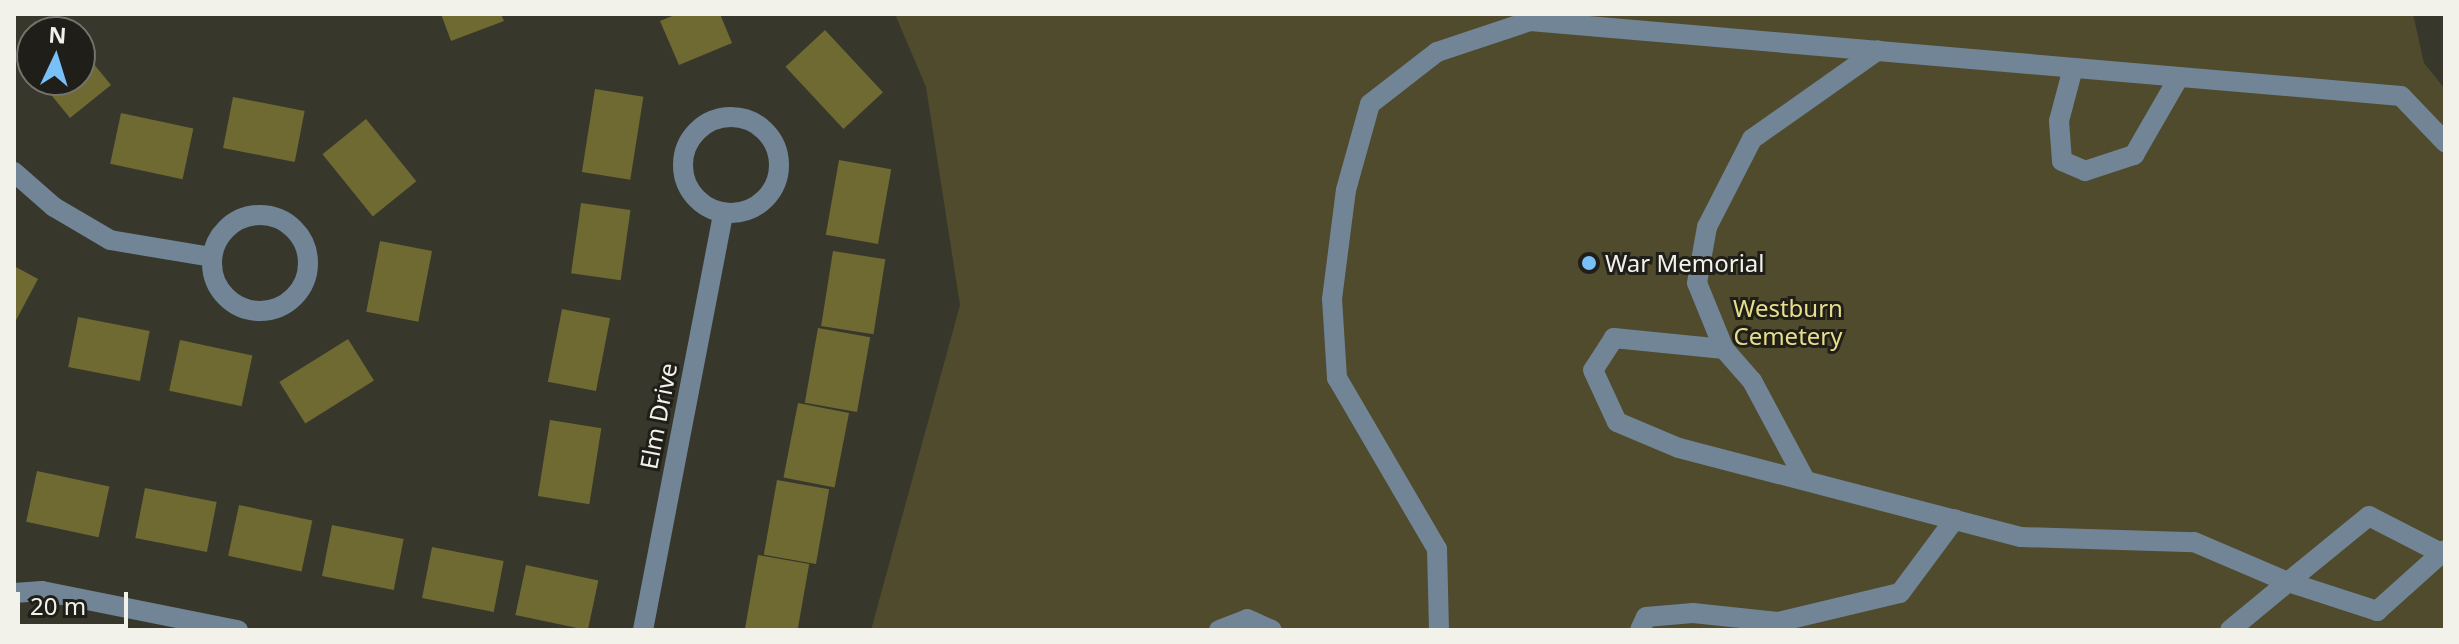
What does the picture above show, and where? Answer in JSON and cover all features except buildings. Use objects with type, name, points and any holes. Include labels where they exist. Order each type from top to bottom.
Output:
[{"type":"street","points":[[1439,630],[1437,549],[1337,378],[1332,299],[1346,190],[1370,104],[1437,52],[1530,21],[2401,96],[2445,142]]},
{"type":"street","points":[[1803,476],[1752,381],[1724,349],[1697,283],[1707,227],[1752,139],[1878,50]]},
{"type":"street","points":[[2073,68],[2059,121],[2062,161],[2085,171],[2134,155],[2179,77]]},
{"type":"street","points":[[728,116],[765,130],[779,167],[761,202],[723,213],[690,191],[683,162],[693,134],[728,116]]},
{"type":"street","points":[[14,172],[54,207],[110,240],[212,257]]},
{"type":"street","name":"Elm Drive","points":[[643,630],[723,213]]},
{"type":"street","points":[[255,215],[294,229],[308,269],[285,304],[243,309],[225,297],[214,279],[212,257],[227,229],[255,215]]},
{"type":"street","points":[[1724,349],[1614,338],[1593,370],[1617,422],[1679,448],[1803,476],[2021,537],[2194,542],[2288,582],[2377,611],[2441,550],[2369,516],[2288,582],[2230,630]]},
{"type":"street","points":[[1640,630],[1646,617],[1693,613],[1778,622],[1900,593],[1955,519]]},
{"type":"street","points":[[14,593],[42,591],[238,630]]},
{"type":"street","points":[[1219,630],[1247,619],[1272,630]]},
{"type":"green space","name":"Westburn Cemetery","points":[[895,14],[2413,14],[2424,63],[2445,89],[2445,630],[871,630],[960,305],[926,87]]},
{"type":"place","name":"War Memorial","points":[[1589,263]]}]
